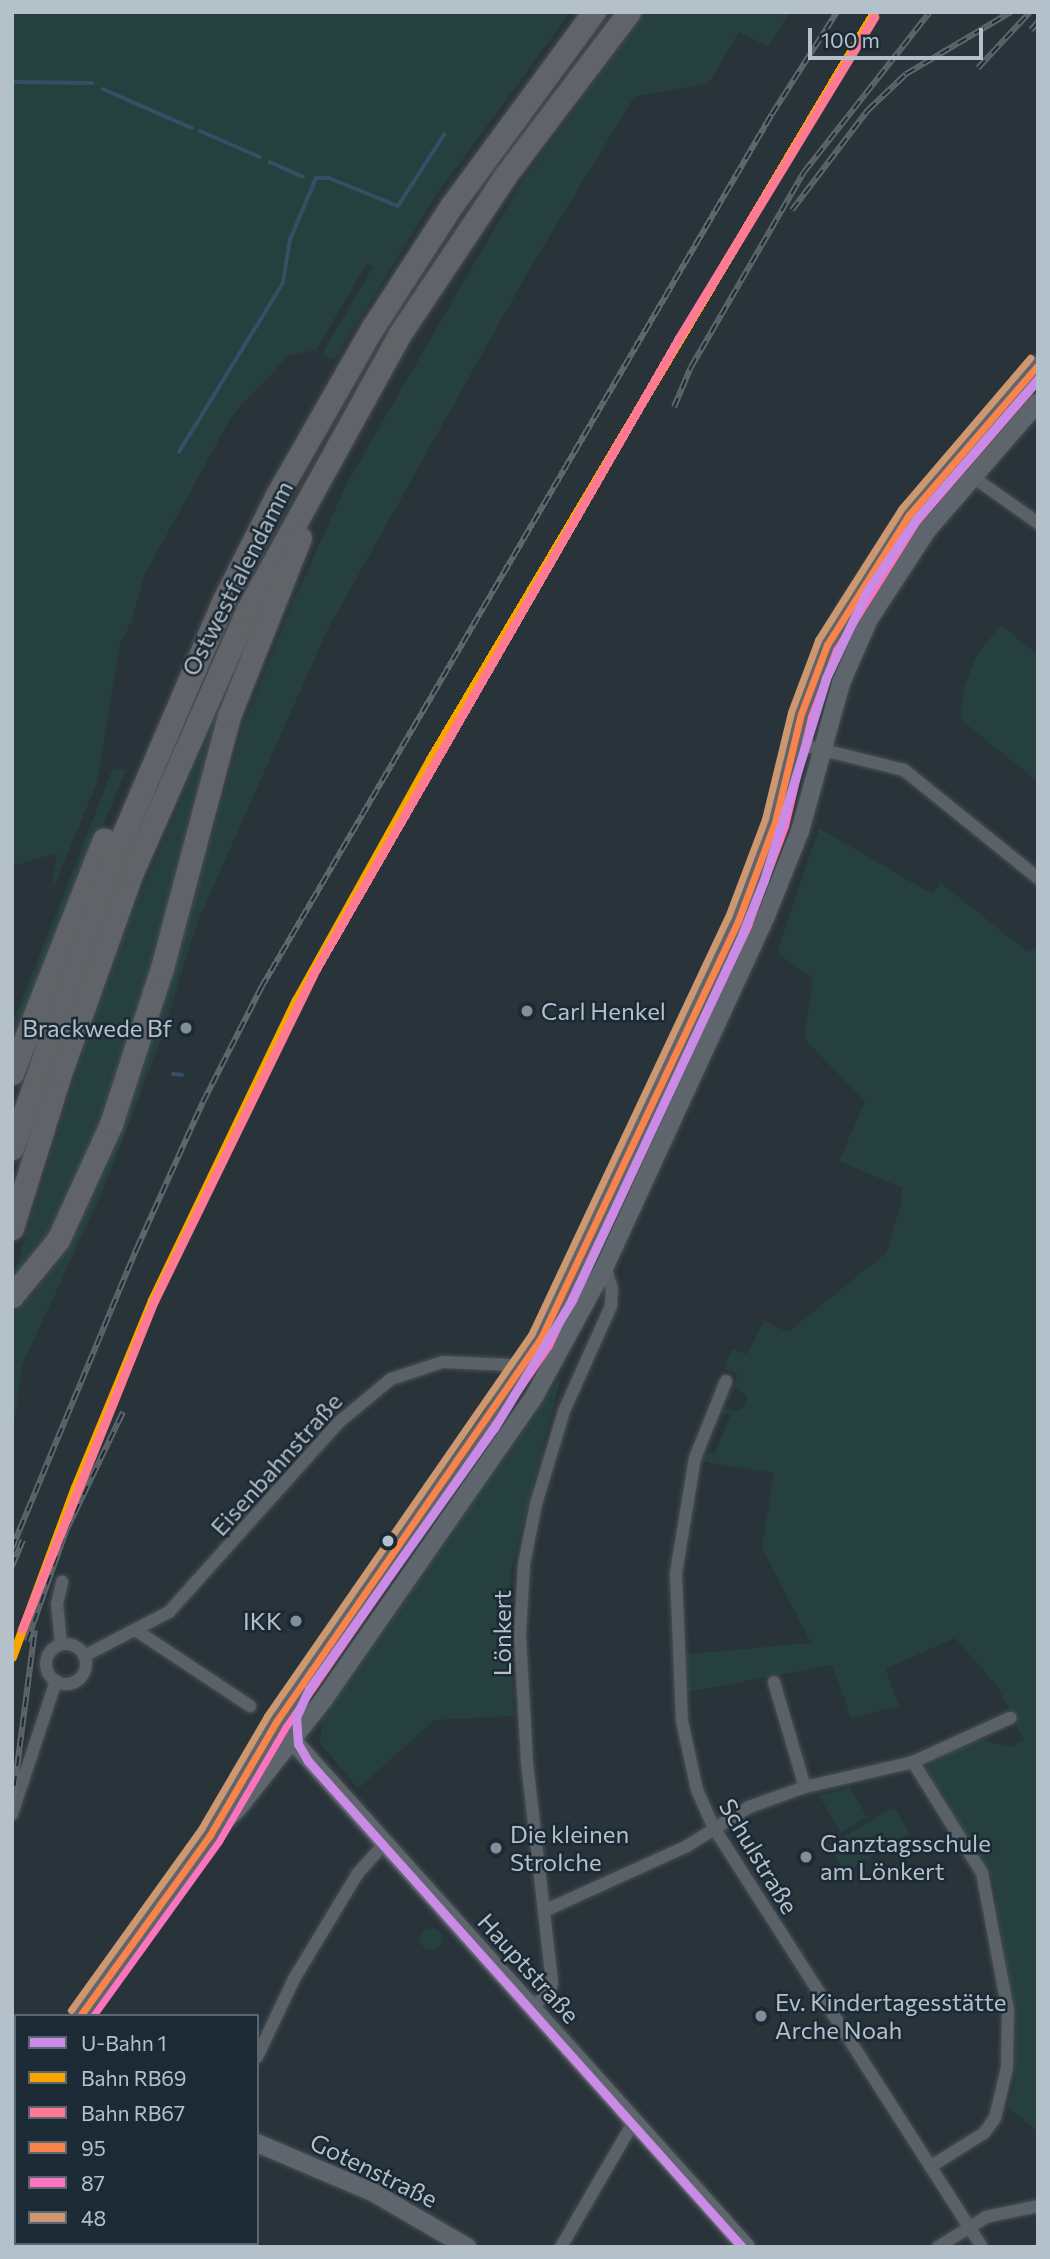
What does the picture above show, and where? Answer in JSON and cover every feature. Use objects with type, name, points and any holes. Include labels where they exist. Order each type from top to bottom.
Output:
[{"type":"highway","name":"Ostwestfalendamm","points":[[12,1149],[115,854],[224,600],[277,495],[373,327],[452,205],[594,12]]},
{"type":"highway","name":"Ostwestfalendamm","points":[[13,1227],[60,1074],[132,872],[199,711],[351,416],[399,335],[505,176],[629,12]]},
{"type":"highway","points":[[12,1296],[58,1240],[111,1124],[162,968],[229,716],[326,483],[407,341],[480,227],[505,176]]},
{"type":"highway","points":[[12,1073],[141,753],[189,654],[224,600]]},
{"type":"street","points":[[210,1835],[276,1722],[522,1370],[595,1231],[738,921],[775,822],[803,706],[827,645],[871,568],[909,515],[1038,365]]},
{"type":"street","points":[[81,2014],[210,1835],[292,1740],[503,1444],[565,1344],[605,1266],[778,887],[800,831],[841,682],[869,619],[912,550],[1038,402]]},
{"type":"street","points":[[973,477],[1038,523]]},
{"type":"street","points":[[795,743],[904,770],[1038,878]]},
{"type":"street","name":"Lönkert","points":[[531,2007],[550,1991],[552,1982],[527,1762],[522,1584],[530,1527],[564,1411],[613,1298],[605,1266]]},
{"type":"street","name":"Eisenbahnstraße","points":[[84,1656],[137,1631],[169,1612],[338,1423],[391,1379],[443,1362],[509,1365],[522,1370]]},
{"type":"street","name":"Schulstraße","points":[[726,1381],[695,1458],[676,1573],[684,1746],[714,1828],[933,2165],[982,2247]]},
{"type":"street","points":[[61,1644],[57,1604],[62,1582]]},
{"type":"street","points":[[137,1631],[250,1706]]},
{"type":"street","points":[[12,1814],[56,1681],[46,1662],[50,1651],[61,1644],[75,1646],[84,1656],[85,1669],[78,1680],[56,1681]]},
{"type":"street","points":[[774,1682],[805,1787]]},
{"type":"street","points":[[544,1911],[687,1846],[749,1807],[805,1787],[913,1762],[1010,1718]]},
{"type":"street","name":"Hauptstraße","points":[[276,1722],[746,2247]]},
{"type":"street","points":[[913,1762],[982,1873],[1008,2011],[1007,2068],[995,2118],[984,2133],[933,2165]]},
{"type":"street","points":[[259,2052],[272,2017],[358,1873],[385,1843]]},
{"type":"street","points":[[561,2247],[634,2121]]},
{"type":"street","name":"Gotenstraße","points":[[259,2144],[374,2193],[467,2247]]},
{"type":"street","points":[[938,2247],[968,2224],[1038,2206]]},
{"type":"green space","points":[[571,12],[437,194],[334,361],[322,354],[373,267],[367,263],[316,350],[289,355],[232,416],[145,574],[131,623],[120,643],[97,783],[52,891],[57,853],[12,866],[12,14]]},
{"type":"green space","points":[[646,12],[790,12],[768,47],[739,32],[709,83],[634,97],[528,272],[328,629],[198,921],[158,1048],[104,1189],[22,1365],[12,1439],[12,1312],[31,1297],[66,1252],[111,1157],[156,1033],[243,726],[291,606],[347,483],[523,179]]},
{"type":"green space","points":[[1001,625],[1038,655],[1038,782],[960,719],[964,688],[976,656]]},
{"type":"green space","points":[[245,649],[122,1075],[48,1236],[12,1280],[79,1063],[130,919]]},
{"type":"green space","points":[[113,768],[126,770],[12,1046],[12,1024]]},
{"type":"green space","points":[[819,828],[932,894],[941,883],[1028,952],[1038,947],[1038,2132],[1007,2106],[1014,2085],[1016,2027],[993,1879],[926,1769],[932,1760],[980,1740],[1011,1747],[1024,1740],[997,1686],[955,1638],[886,1669],[899,1706],[851,1718],[832,1665],[688,1692],[686,1654],[811,1643],[762,1548],[774,1473],[700,1461],[703,1455],[715,1453],[731,1414],[721,1414],[724,1409],[741,1411],[748,1396],[735,1389],[737,1374],[724,1369],[732,1349],[747,1354],[764,1321],[788,1332],[886,1253],[900,1208],[902,1188],[839,1161],[865,1101],[804,1039],[813,978],[777,953]]},
{"type":"green space","points":[[561,1377],[512,1566],[509,1601],[514,1716],[434,1720],[358,1789],[320,1743],[322,1720]]},
{"type":"green space","points":[[849,1787],[867,1817],[841,1832],[819,1796]]},
{"type":"green space","points":[[894,1807],[910,1834],[845,1873],[829,1846]]},
{"type":"green space","points":[[431,1928],[439,1931],[442,1939],[439,1947],[431,1950],[423,1947],[420,1939],[423,1931]]},
{"type":"waterway","points":[[12,82],[92,83]]},
{"type":"waterway","points":[[103,89],[192,128]]},
{"type":"waterway","points":[[200,131],[260,157]]},
{"type":"waterway","points":[[179,452],[283,283],[290,240],[316,178],[329,178],[398,206],[444,135]]},
{"type":"waterway","points":[[270,162],[303,177]]},
{"type":"waterway","points":[[173,1074],[182,1075]]},
{"type":"railway","points":[[12,1548],[137,1248],[203,1102],[261,988],[772,114],[837,12]]},
{"type":"railway","points":[[674,407],[691,367],[804,172],[930,12]]},
{"type":"railway","points":[[792,210],[868,110],[906,74],[1011,12]]},
{"type":"railway","points":[[978,68],[1030,12]]},
{"type":"railway","points":[[1031,30],[1038,22]]},
{"type":"railway","points":[[27,1641],[66,1531],[123,1412]]},
{"type":"railway","points":[[12,1566],[23,1540]]},
{"type":"railway","points":[[12,1806],[35,1630]]},
{"type":"metro line","name":"1","points":[[742,2247],[308,1761],[298,1744],[296,1717],[309,1689],[494,1428],[572,1300],[742,935],[764,880],[826,678],[867,591],[917,518],[1038,379]]},
{"type":"rail line","name":"RB69","points":[[12,1657],[75,1487],[152,1300],[296,1000],[430,759],[874,12]]},
{"type":"rail line","name":"RB67","points":[[22,1629],[154,1301],[316,969],[679,338],[874,17]]},
{"type":"transit line","name":"48","points":[[71,2010],[201,1829],[267,1716],[531,1335],[728,917],[765,819],[791,712],[818,640],[901,509],[1030,358]]},
{"type":"transit line","name":"95","points":[[81,2014],[210,1835],[276,1722],[540,1340],[738,921],[775,822],[801,714],[827,645],[909,515],[1038,365]]},
{"type":"transit line","name":"87","points":[[94,2014],[219,1841],[285,1728],[549,1345],[748,925],[785,826],[811,717],[836,650],[917,521],[1038,381]]},
{"type":"place","name":"Carl Henkel","points":[[527,1011]]},
{"type":"place","name":"Brackwede Bf","points":[[186,1028]]},
{"type":"place","name":"IKK","points":[[296,1621]]},
{"type":"place","name":"Die kleinen Strolche","points":[[496,1848]]},
{"type":"place","name":"Ganztagsschule am Lönkert","points":[[806,1857]]},
{"type":"place","name":"Ev. Kindertagesstätte Arche Noah","points":[[761,2016]]}]
